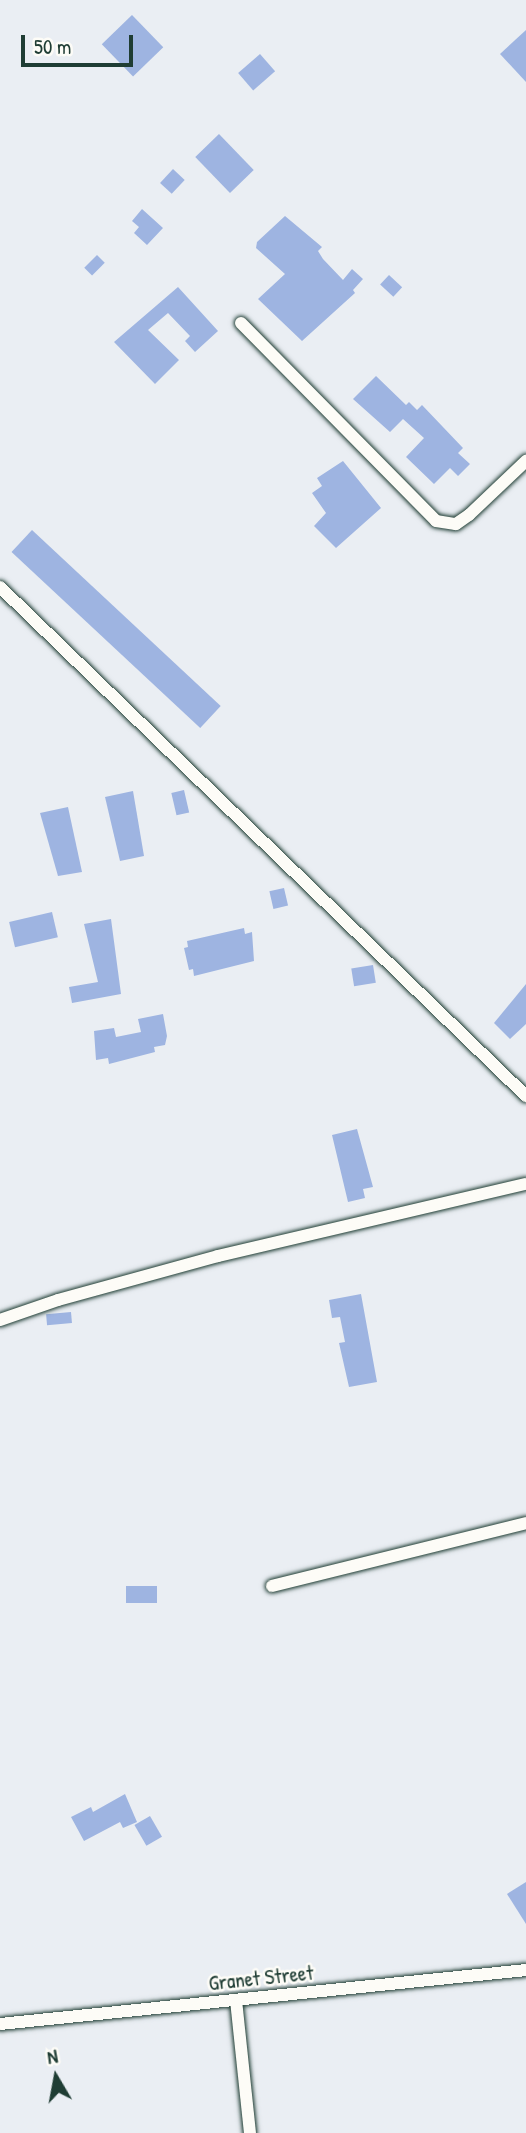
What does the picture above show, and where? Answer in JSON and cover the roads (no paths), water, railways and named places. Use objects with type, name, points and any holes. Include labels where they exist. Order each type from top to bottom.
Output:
[{"type":"street","points":[[240,323],[436,521],[456,524],[526,461]]},
{"type":"street","points":[[0,587],[526,1096]]},
{"type":"street","points":[[0,1320],[218,1256],[526,1184]]},
{"type":"street","points":[[272,1586],[526,1523]]},
{"type":"street","name":"Granet Street","points":[[0,2024],[526,1970]]},
{"type":"street","points":[[236,2000],[250,2133]]}]
